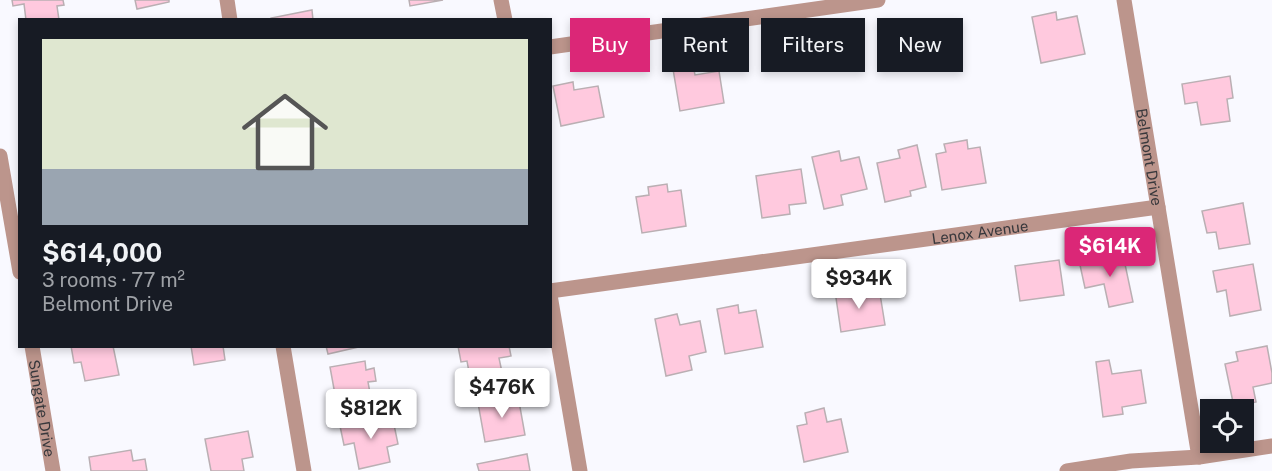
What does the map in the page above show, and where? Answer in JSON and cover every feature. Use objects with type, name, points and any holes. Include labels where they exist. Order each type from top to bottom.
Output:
[{"type":"street","points":[[227,0],[230,18]]},
{"type":"street","points":[[501,0],[505,18]]},
{"type":"street","points":[[552,47],[878,0]]},
{"type":"street","name":"Belmont Drive","points":[[1124,0],[1199,457]]},
{"type":"street","points":[[0,156],[18,260]]},
{"type":"street","name":"Lenox Avenue","points":[[552,291],[1158,207]]},
{"type":"street","points":[[552,307],[580,471]]},
{"type":"street","name":"Sungate Drive","points":[[32,348],[53,471]]},
{"type":"street","points":[[283,348],[304,471]]},
{"type":"street","points":[[1069,471],[1131,461],[1199,457],[1272,446]]},
{"type":"building","points":[[12,0],[63,0],[64,5],[57,6],[59,18],[26,18],[24,4],[13,6]]},
{"type":"building","points":[[135,0],[169,0],[169,2],[137,9]]},
{"type":"building","points":[[409,0],[443,0],[410,6]]},
{"type":"building","points":[[312,10],[313,18],[271,18]]},
{"type":"building","points":[[1056,12],[1057,20],[1077,16],[1085,54],[1041,63],[1032,17]]},
{"type":"building","points":[[674,72],[694,72],[695,75],[719,72],[724,103],[680,111]]},
{"type":"building","points":[[1230,76],[1233,98],[1227,99],[1230,121],[1201,125],[1197,102],[1185,104],[1182,84]]},
{"type":"building","points":[[573,82],[574,90],[598,86],[604,117],[561,126],[553,86]]},
{"type":"building","points":[[967,140],[968,149],[980,147],[986,183],[942,190],[936,154],[946,152],[944,144]]},
{"type":"building","points":[[917,145],[926,187],[910,191],[911,196],[885,202],[877,163],[900,158],[898,150]]},
{"type":"building","points":[[839,151],[841,161],[859,157],[867,189],[841,195],[843,205],[824,209],[812,157]]},
{"type":"building","points":[[801,169],[806,203],[789,205],[790,214],[762,218],[756,176]]},
{"type":"building","points":[[667,184],[668,192],[681,190],[686,226],[642,233],[636,197],[649,195],[648,187]]},
{"type":"building","points":[[1243,203],[1250,244],[1219,249],[1216,232],[1207,233],[1202,211]]},
{"type":"building","points":[[1122,250],[1133,302],[1109,307],[1104,284],[1085,288],[1080,265],[1107,259],[1105,253]]},
{"type":"building","points":[[1059,260],[1064,295],[1020,301],[1015,266]]},
{"type":"building","points":[[1253,264],[1261,310],[1230,316],[1226,290],[1217,292],[1213,271]]},
{"type":"building","points":[[856,287],[857,297],[880,294],[885,325],[841,332],[835,291]]},
{"type":"building","points":[[738,305],[739,313],[756,310],[763,347],[725,354],[717,309]]},
{"type":"building","points":[[677,314],[680,325],[700,321],[706,352],[689,356],[692,370],[666,376],[655,319]]},
{"type":"building","points":[[1267,346],[1272,383],[1253,387],[1256,402],[1254,402],[1254,399],[1232,399],[1225,364],[1238,361],[1236,352]]},
{"type":"building","points":[[71,348],[113,348],[119,375],[85,381],[81,362],[74,363]]},
{"type":"building","points":[[191,348],[223,348],[225,360],[194,365]]},
{"type":"building","points":[[326,348],[354,348],[328,354]]},
{"type":"building","points":[[458,348],[509,348],[511,356],[499,358],[503,377],[471,383],[467,361],[461,362]]},
{"type":"building","points":[[1109,360],[1112,374],[1141,370],[1146,403],[1122,407],[1123,414],[1103,417],[1096,362]]},
{"type":"building","points":[[365,361],[366,370],[374,368],[376,381],[368,382],[372,404],[338,411],[330,367]]},
{"type":"building","points":[[518,396],[525,435],[485,442],[478,403]]},
{"type":"building","points":[[824,408],[827,422],[841,419],[848,452],[804,462],[797,426],[807,424],[805,413]]},
{"type":"building","points":[[392,415],[398,444],[387,447],[390,462],[359,469],[354,443],[344,445],[340,426]]},
{"type":"building","points":[[248,431],[253,457],[242,459],[244,471],[211,471],[205,439]]},
{"type":"building","points":[[131,450],[133,461],[145,459],[147,471],[91,471],[89,457]]},
{"type":"building","points":[[527,454],[530,471],[479,471],[477,464]]}]
